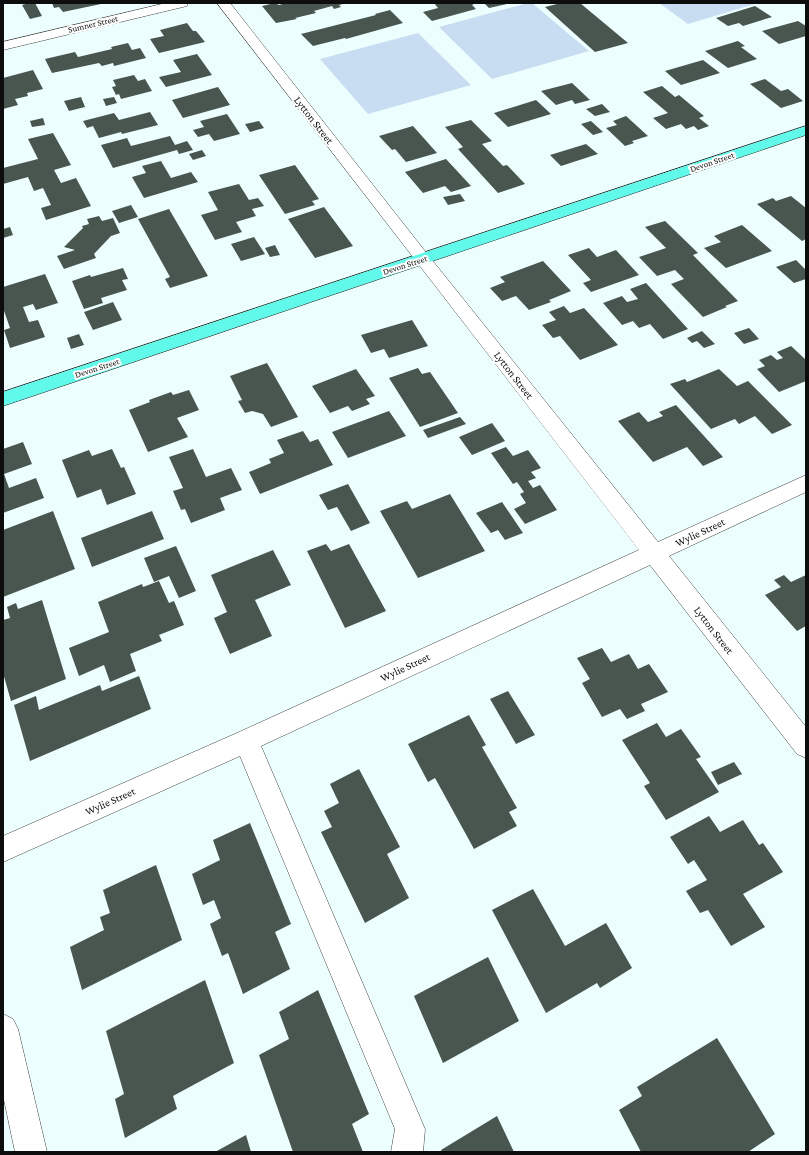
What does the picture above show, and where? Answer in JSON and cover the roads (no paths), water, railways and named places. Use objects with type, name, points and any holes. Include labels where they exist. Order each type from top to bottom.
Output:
[{"type":"main road","name":"Devon Street","points":[[3,399],[422,260],[806,130]]},
{"type":"street","name":"Sumner Street","points":[[3,46],[182,3]]},
{"type":"street","name":"Lytton Street","points":[[223,3],[422,260],[806,746]]},
{"type":"street","name":"Wylie Street","points":[[3,849],[246,741],[806,483]]},
{"type":"street","points":[[246,741],[410,1128],[407,1152]]},
{"type":"street","points":[[3,1029],[31,1152]]}]
